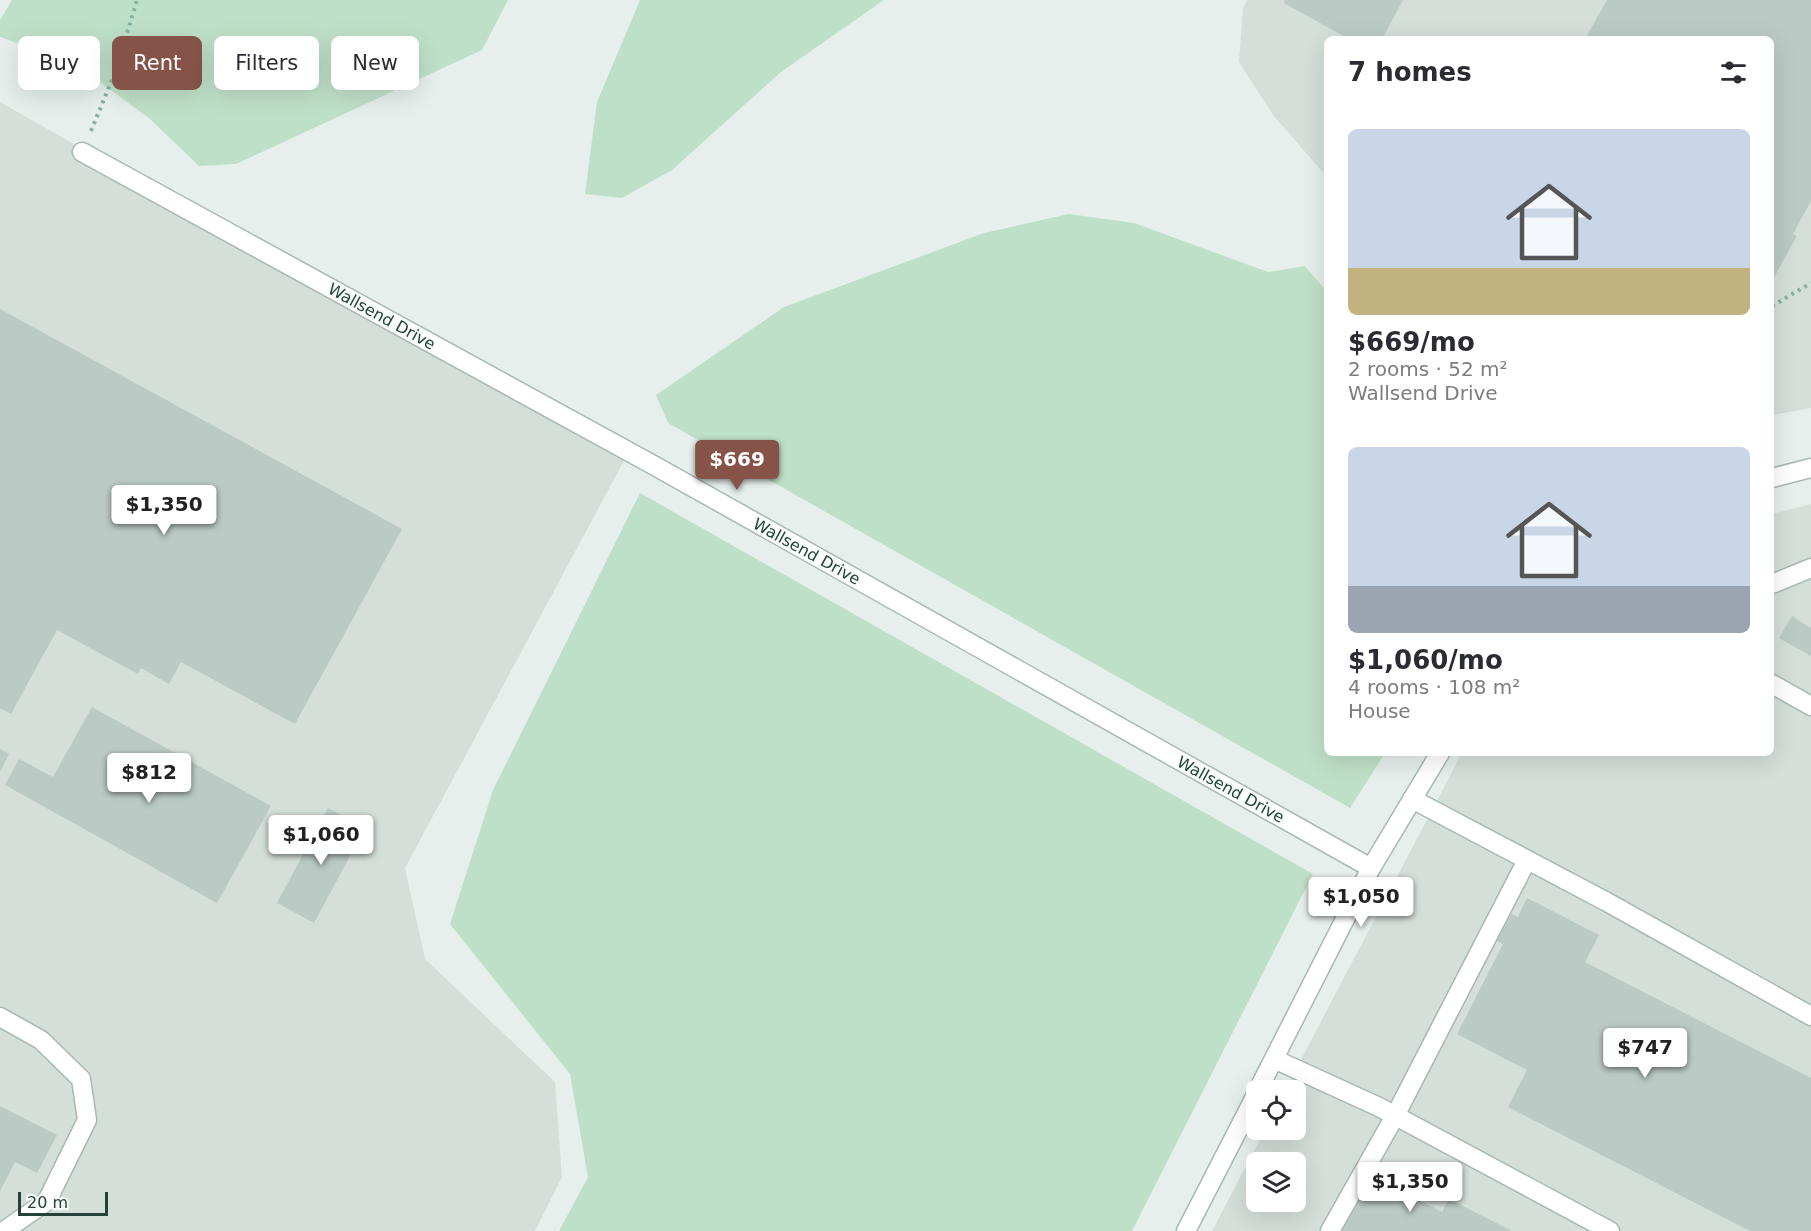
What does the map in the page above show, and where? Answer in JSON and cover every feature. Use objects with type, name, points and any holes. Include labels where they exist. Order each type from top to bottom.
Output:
[{"type":"street","name":"Wallsend Drive","points":[[82,152],[666,472],[1371,868]]},
{"type":"street","points":[[1774,477],[1811,468]]},
{"type":"street","points":[[1774,583],[1811,568]]},
{"type":"street","points":[[1774,685],[1811,706]]},
{"type":"street","points":[[1264,1080],[1371,868],[1438,756]]},
{"type":"street","points":[[1412,799],[1606,902],[1811,1016]]},
{"type":"street","points":[[1330,1231],[1395,1116],[1527,860]]},
{"type":"street","points":[[0,1017],[41,1040],[81,1079],[87,1120],[47,1201],[4,1231]]},
{"type":"street","points":[[1274,1059],[1395,1116],[1610,1231]]},
{"type":"street","points":[[1186,1231],[1246,1115]]},
{"type":"path","points":[[82,152],[116,70],[137,0]]},
{"type":"path","points":[[1774,305],[1811,283]]},
{"type":"shaded area","points":[[1247,0],[1811,0],[1811,408],[1774,415],[1774,36],[1324,36],[1324,174],[1273,115],[1239,62],[1243,8]]},
{"type":"shaded area","points":[[0,102],[626,457],[405,868],[425,959],[555,1082],[562,1177],[535,1231],[0,1231]]},
{"type":"shaded area","points":[[1811,504],[1811,1231],[1212,1231],[1246,1166],[1246,1212],[1306,1212],[1306,1152],[1253,1152],[1260,1140],[1306,1140],[1306,1080],[1290,1080],[1460,756],[1774,756],[1774,513]]},
{"type":"green space","points":[[12,0],[508,0],[482,50],[419,79],[419,36],[331,36],[331,90],[396,90],[236,164],[199,166],[150,119],[100,82],[100,36],[18,36],[18,44],[0,37],[0,20]]},
{"type":"green space","points":[[640,0],[884,0],[781,72],[672,170],[622,198],[585,194],[597,102]]},
{"type":"green space","points":[[1069,214],[1134,223],[1268,272],[1305,266],[1324,288],[1324,756],[1383,756],[1350,808],[668,423],[656,395],[784,307],[984,233]]},
{"type":"green space","points":[[640,493],[1313,874],[1132,1231],[559,1231],[588,1177],[570,1074],[450,924],[493,790]]},
{"type":"building","points":[[1285,0],[1403,0],[1384,36],[1344,36],[1284,3]]},
{"type":"building","points":[[1607,0],[1811,0],[1811,201],[1793,234],[1797,236],[1774,277],[1774,36],[1587,36]]},
{"type":"building","points":[[0,309],[402,529],[295,724],[181,662],[169,684],[141,668],[138,674],[57,630],[11,714],[0,708]]},
{"type":"building","points":[[1792,616],[1811,628],[1811,656],[1779,638]]},
{"type":"building","points":[[92,707],[271,806],[217,903],[5,785],[19,759],[53,777]]},
{"type":"building","points":[[0,749],[9,754],[0,772]]},
{"type":"building","points":[[328,808],[365,828],[314,923],[277,903]]},
{"type":"building","points":[[1527,898],[1599,935],[1585,962],[1811,1078],[1811,1231],[1750,1231],[1508,1107],[1527,1070],[1457,1034],[1503,944],[1497,941],[1511,914],[1518,917]]},
{"type":"building","points":[[0,1106],[57,1135],[37,1173],[15,1162],[0,1191]]},
{"type":"building","points":[[1370,1175],[1442,1212],[1449,1199],[1512,1231],[1341,1231]]}]
